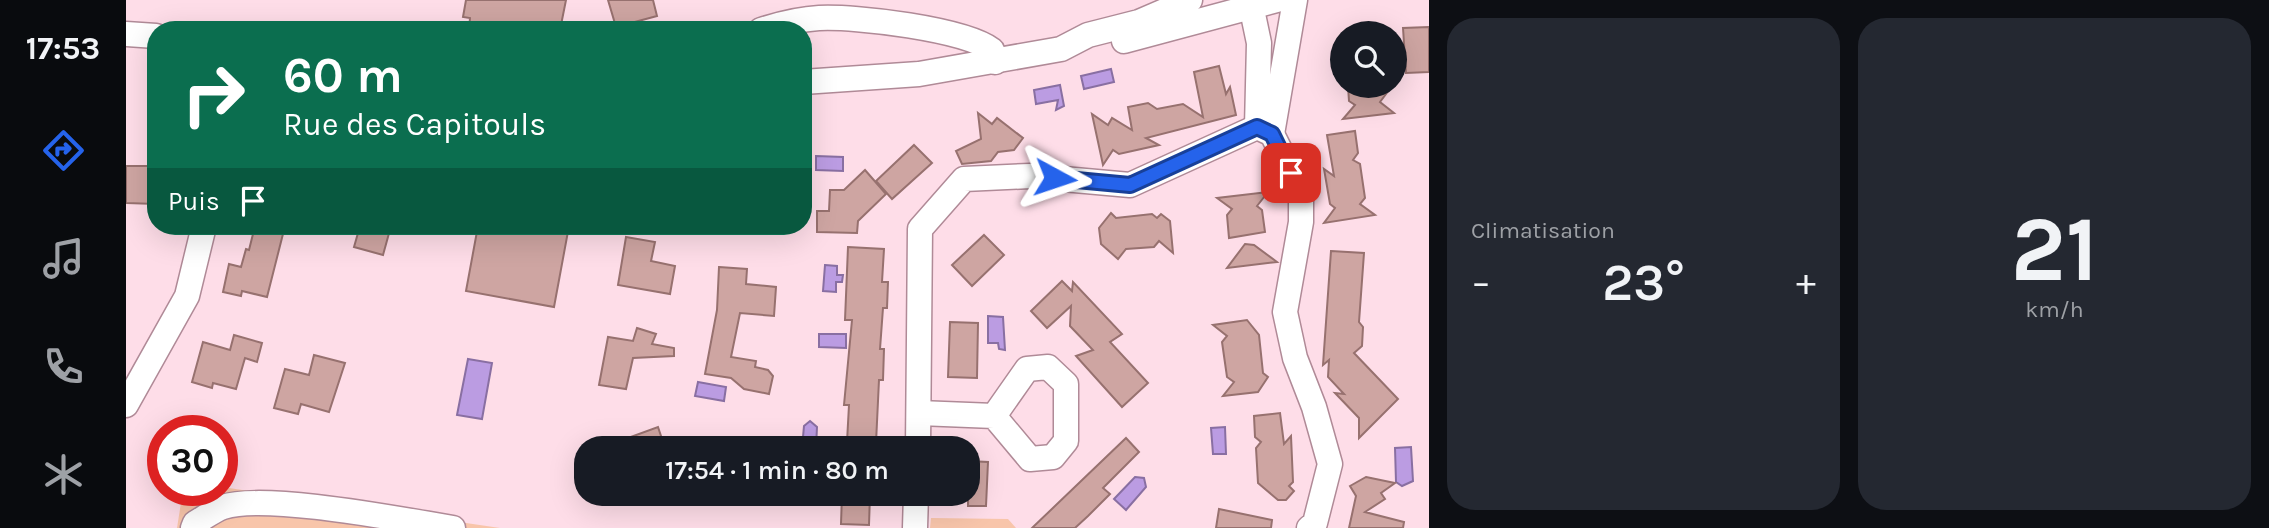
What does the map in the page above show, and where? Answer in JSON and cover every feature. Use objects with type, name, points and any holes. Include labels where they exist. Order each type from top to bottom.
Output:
[{"type":"street","points":[[1061,49],[1088,35],[1139,22],[1190,0]]},
{"type":"street","points":[[812,81],[919,74],[1061,49],[1084,51],[1250,4],[1277,0]]},
{"type":"street","points":[[1264,130],[1295,0]]},
{"type":"street","points":[[1250,4],[1259,43],[1264,130],[1301,192],[1301,222],[1285,312],[1295,358],[1314,407],[1329,464],[1315,523],[1309,528]]},
{"type":"street","points":[[805,21],[820,18],[931,28],[982,42],[992,50],[995,62]]},
{"type":"street","points":[[126,34],[147,35]]},
{"type":"street","points":[[918,436],[920,229],[964,179],[1030,176],[1130,185],[1264,130]]},
{"type":"street","points":[[126,405],[187,296],[202,235]]},
{"type":"street","points":[[919,413],[994,416]]},
{"type":"street","points":[[193,528],[223,507],[247,503],[293,505],[453,528]]},
{"type":"street","points":[[915,528],[916,506]]},
{"type":"shaded area","points":[[1111,69],[1114,82],[1084,89],[1081,76]]},
{"type":"shaded area","points":[[1060,85],[1064,106],[1056,110],[1058,100],[1036,104],[1034,90]]},
{"type":"shaded area","points":[[816,156],[843,157],[843,171],[816,170]]},
{"type":"shaded area","points":[[825,265],[837,266],[837,275],[843,275],[842,282],[836,282],[836,292],[823,291]]},
{"type":"shaded area","points":[[988,316],[1003,317],[1005,350],[999,349],[998,343],[988,343]]},
{"type":"shaded area","points":[[819,334],[846,334],[846,348],[819,347]]},
{"type":"shaded area","points":[[468,359],[492,363],[482,419],[457,415]]},
{"type":"shaded area","points":[[698,382],[726,387],[724,401],[695,396]]},
{"type":"shaded area","points":[[810,421],[817,427],[817,436],[803,436],[804,426]]},
{"type":"shaded area","points":[[1225,427],[1226,454],[1213,454],[1211,428]]},
{"type":"shaded area","points":[[1411,447],[1413,481],[1402,486],[1396,482],[1395,448]]},
{"type":"shaded area","points":[[1135,477],[1144,478],[1146,487],[1126,510],[1114,499]]},
{"type":"shaded area","points":[[238,489],[500,528],[177,528],[180,506],[238,506]]},
{"type":"shaded area","points":[[931,518],[1008,519],[1016,528],[930,528]]},
{"type":"building","points":[[466,0],[566,0],[562,21],[470,21],[470,18],[463,17]]},
{"type":"building","points":[[608,0],[653,0],[657,16],[638,21],[614,21]]},
{"type":"building","points":[[1429,27],[1429,72],[1407,73],[1407,28]]},
{"type":"building","points":[[1219,66],[1226,94],[1230,87],[1236,115],[1146,138],[1159,145],[1119,154],[1113,150],[1103,165],[1092,114],[1108,125],[1112,118],[1132,130],[1128,107],[1148,103],[1157,109],[1183,104],[1203,117],[1194,72]]},
{"type":"building","points":[[1349,98],[1383,98],[1380,102],[1394,113],[1343,119],[1355,105]]},
{"type":"building","points":[[978,113],[992,124],[997,118],[1023,138],[1014,150],[998,152],[991,161],[962,164],[956,151],[981,139]]},
{"type":"building","points":[[1355,131],[1358,153],[1353,160],[1360,164],[1365,198],[1360,204],[1375,215],[1324,223],[1335,208],[1330,204],[1324,169],[1334,176],[1327,135]]},
{"type":"building","points":[[914,145],[932,163],[892,199],[876,181]]},
{"type":"building","points":[[126,166],[147,166],[147,204],[126,203]]},
{"type":"building","points":[[865,170],[886,194],[858,221],[857,233],[817,232],[817,211],[829,211],[830,190],[844,190]]},
{"type":"building","points":[[1268,192],[1257,206],[1262,210],[1265,232],[1229,238],[1227,215],[1232,209],[1217,198]]},
{"type":"building","points":[[1111,213],[1116,218],[1152,214],[1157,218],[1161,214],[1170,221],[1173,253],[1159,241],[1154,247],[1126,249],[1118,259],[1101,244],[1099,228]]},
{"type":"building","points":[[253,235],[283,235],[267,297],[242,291],[241,296],[223,292],[229,264],[241,267],[246,249],[249,250]]},
{"type":"building","points":[[357,235],[389,235],[383,255],[354,247]]},
{"type":"building","points":[[476,235],[567,235],[554,307],[466,291]]},
{"type":"building","points":[[984,235],[1004,255],[972,286],[952,265]]},
{"type":"building","points":[[626,237],[655,242],[651,261],[675,266],[670,294],[618,285]]},
{"type":"building","points":[[1245,244],[1254,245],[1277,262],[1227,268]]},
{"type":"building","points":[[848,247],[884,249],[882,282],[888,282],[887,308],[883,308],[880,349],[884,349],[883,380],[879,380],[876,436],[847,436],[849,405],[844,405],[852,320],[845,320]]},
{"type":"building","points":[[1331,251],[1364,253],[1359,322],[1363,327],[1362,346],[1354,353],[1398,399],[1359,438],[1359,418],[1335,393],[1344,394],[1328,377],[1329,360],[1323,365]]},
{"type":"building","points":[[719,267],[747,269],[746,284],[776,287],[774,316],[740,313],[731,357],[756,361],[755,367],[768,370],[773,376],[769,394],[744,389],[731,378],[705,374],[717,310]]},
{"type":"building","points":[[1062,281],[1072,291],[1073,282],[1122,334],[1110,342],[1148,383],[1122,407],[1076,356],[1093,350],[1070,326],[1071,306],[1047,328],[1031,311]]},
{"type":"building","points":[[1247,320],[1259,335],[1263,373],[1268,377],[1258,392],[1223,396],[1234,382],[1227,377],[1222,342],[1227,336],[1213,325]]},
{"type":"building","points":[[950,322],[978,323],[977,378],[948,377]]},
{"type":"building","points":[[637,328],[656,334],[652,344],[674,348],[674,356],[633,358],[626,389],[599,385],[608,337],[633,341]]},
{"type":"building","points":[[234,335],[262,343],[257,362],[245,358],[236,389],[213,383],[212,388],[192,382],[203,342],[230,350]]},
{"type":"building","points":[[314,355],[345,363],[329,412],[301,404],[298,414],[274,408],[285,369],[309,375]]},
{"type":"building","points":[[1280,413],[1284,444],[1291,436],[1293,482],[1289,486],[1294,491],[1286,500],[1278,500],[1258,483],[1256,448],[1261,442],[1255,437],[1254,416]]},
{"type":"building","points":[[658,427],[661,436],[633,436]]},
{"type":"building","points":[[1126,438],[1139,452],[1103,488],[1110,494],[1088,516],[1075,528],[1032,528]]},
{"type":"building","points":[[980,462],[988,462],[986,506],[980,506]]},
{"type":"building","points":[[1366,477],[1395,483],[1381,493],[1385,499],[1365,512],[1404,522],[1403,528],[1349,528],[1356,496],[1350,486]]},
{"type":"building","points":[[842,506],[870,506],[869,525],[841,524]]},
{"type":"building","points":[[1219,509],[1272,520],[1271,528],[1216,528]]},
{"type":"route","points":[[1055,178],[1130,185],[1257,127],[1272,134],[1291,173]]}]
